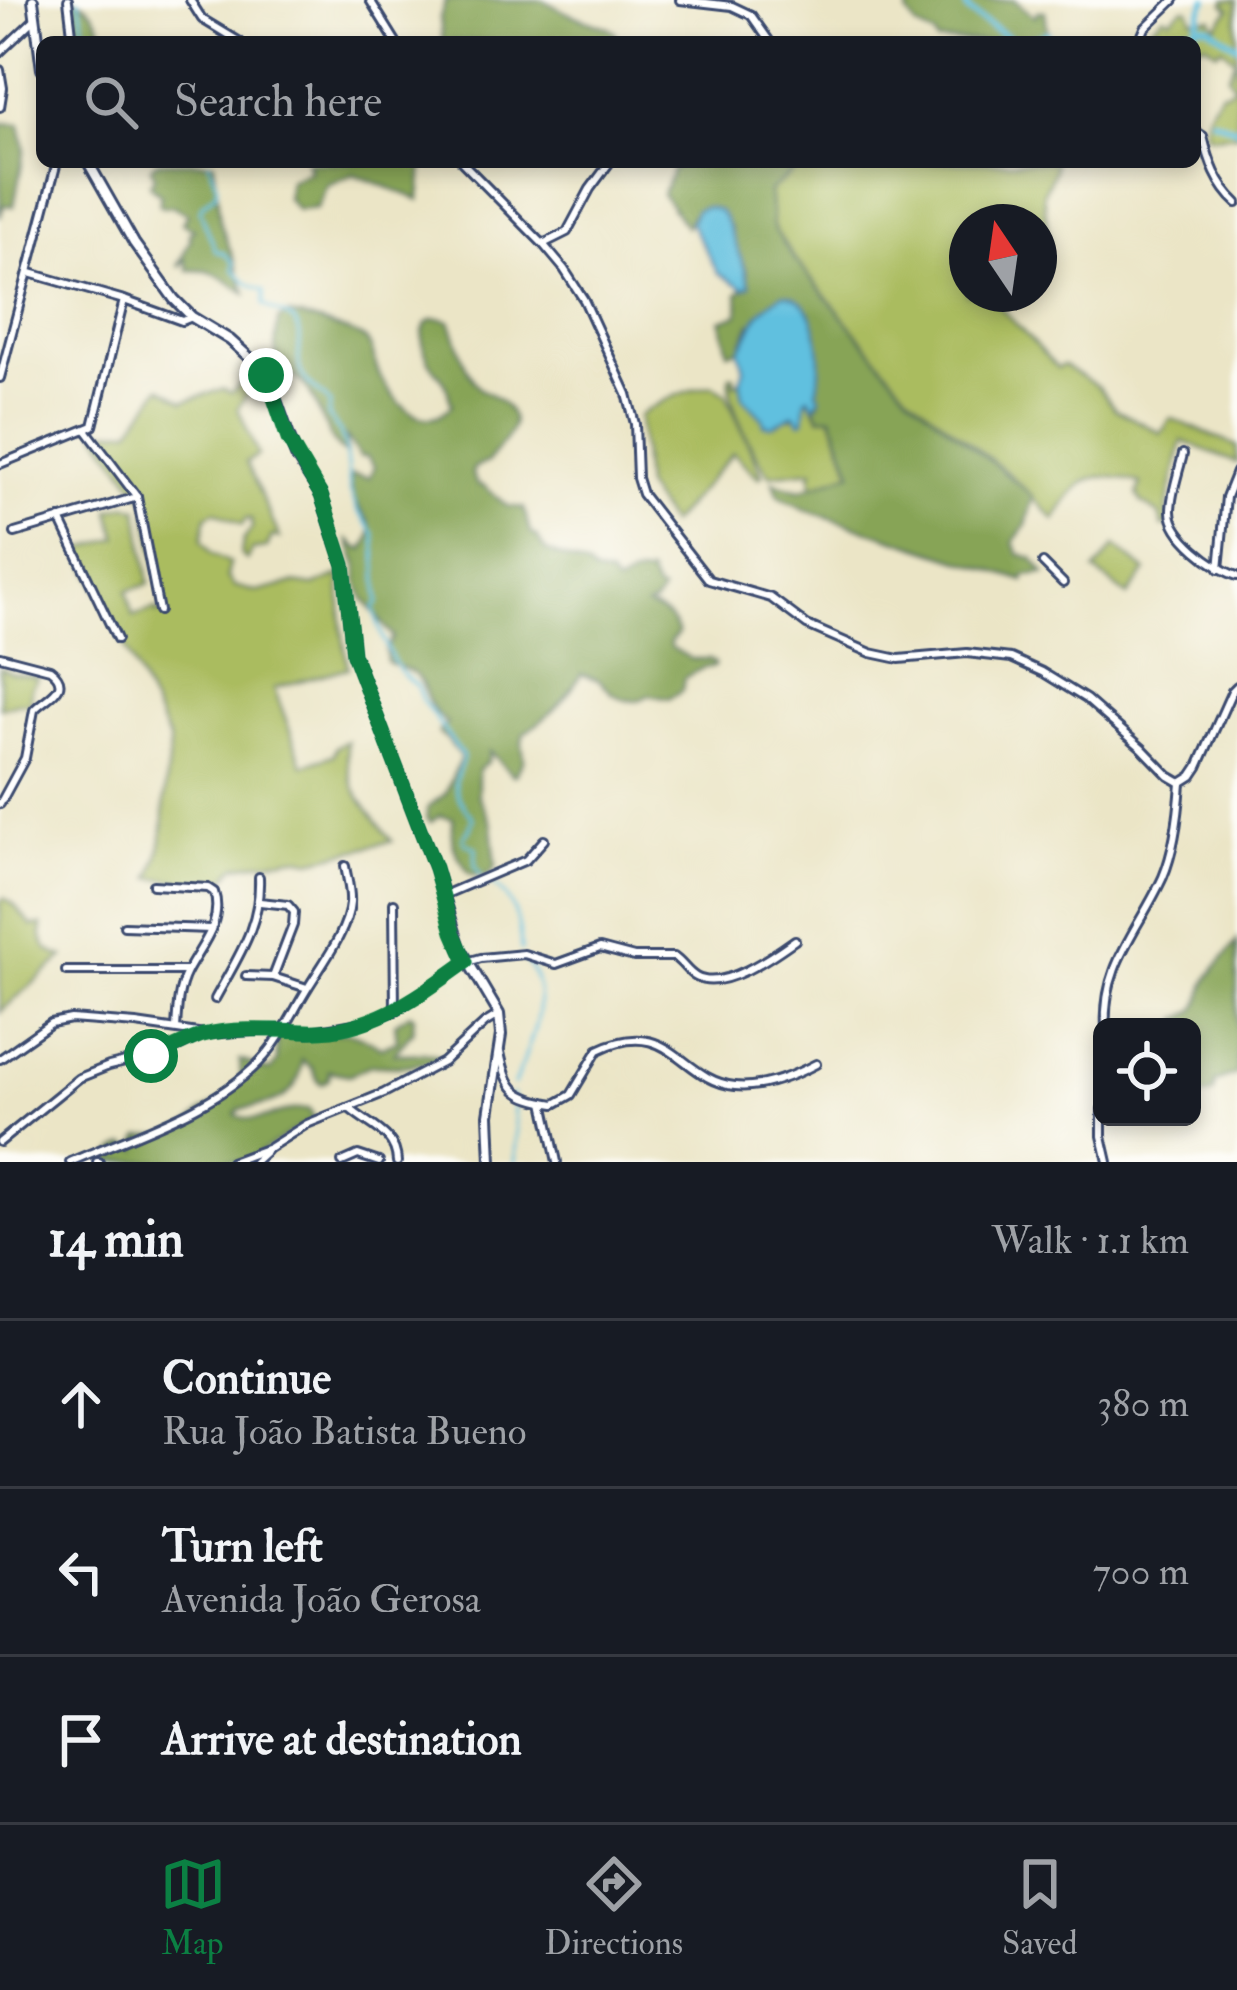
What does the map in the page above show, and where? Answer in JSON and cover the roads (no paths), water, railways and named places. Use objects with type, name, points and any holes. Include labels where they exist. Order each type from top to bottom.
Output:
[{"type":"main road","points":[[32,0],[37,36]]},
{"type":"main road","points":[[91,168],[162,283],[192,317],[230,340],[261,368],[296,456],[321,495],[344,565],[353,654],[444,895],[453,932],[499,1014],[489,1115],[491,1162]]},
{"type":"street","points":[[68,0],[72,36]]},
{"type":"street","points":[[190,0],[202,19],[230,36]]},
{"type":"street","points":[[370,0],[391,36]]},
{"type":"street","points":[[680,0],[732,6],[751,15],[766,36]]},
{"type":"street","points":[[1141,36],[1174,0]]},
{"type":"street","points":[[0,52],[34,19]]},
{"type":"street","points":[[0,70],[0,107]]},
{"type":"street","points":[[1201,135],[1223,190],[1237,203]]},
{"type":"street","points":[[0,378],[56,168]]},
{"type":"street","points":[[468,168],[564,269],[584,300],[627,394],[642,494],[709,580],[771,598],[807,625],[871,652],[899,659],[988,654],[1021,663],[1086,698],[1180,783]]},
{"type":"street","points":[[542,244],[567,232],[606,168]]},
{"type":"street","points":[[30,273],[182,320],[192,317]]},
{"type":"street","points":[[0,464],[93,426],[124,300]]},
{"type":"street","points":[[87,430],[137,497],[159,611]]},
{"type":"street","points":[[1183,454],[1171,506],[1172,524],[1219,569],[1237,576]]},
{"type":"street","points":[[1219,569],[1226,497],[1236,472]]},
{"type":"street","points":[[15,533],[137,497]]},
{"type":"street","points":[[61,519],[117,639]]},
{"type":"street","points":[[1043,563],[1063,583]]},
{"type":"street","points":[[0,656],[50,669],[59,683],[56,693],[34,710],[25,758],[0,804]]},
{"type":"street","points":[[1180,783],[1198,767],[1237,686]]},
{"type":"street","points":[[1107,1018],[1110,978],[1166,869],[1180,783]]},
{"type":"street","points":[[444,895],[526,860],[544,840]]},
{"type":"street","points":[[70,1162],[226,1091],[263,1059],[287,1029],[327,960],[349,910],[345,866]]},
{"type":"street","points":[[214,999],[244,946],[260,902],[259,877]]},
{"type":"street","points":[[153,884],[208,888],[217,905],[212,929],[178,998],[176,1029]]},
{"type":"street","points":[[260,902],[288,905],[294,912],[273,977]]},
{"type":"street","points":[[394,903],[395,1011]]},
{"type":"street","points":[[124,926],[212,929]]},
{"type":"street","points":[[0,1059],[51,1023],[71,1019],[205,1034],[336,1029],[395,1011],[466,962],[524,954],[556,964],[600,948],[634,957],[674,957],[695,976],[710,980],[752,968],[795,940]]},
{"type":"street","points":[[66,971],[188,971]]},
{"type":"street","points":[[246,976],[273,977],[308,988]]},
{"type":"street","points":[[254,1162],[279,1139],[307,1124],[443,1062],[499,1014]]},
{"type":"street","points":[[0,1142],[79,1078],[167,1052],[205,1034]]},
{"type":"street","points":[[499,1048],[508,1084],[555,1104],[571,1095],[598,1050],[636,1039],[667,1048],[731,1086],[774,1082],[816,1064]]},
{"type":"street","points":[[544,1102],[557,1162]]},
{"type":"street","points":[[349,1108],[386,1133],[397,1151],[397,1162]]},
{"type":"street","points":[[1102,1126],[1108,1162]]},
{"type":"street","points":[[99,1162],[106,1146]]},
{"type":"street","points":[[231,1162],[269,1148]]},
{"type":"street","points":[[342,1162],[358,1155],[379,1162]]},
{"type":"water","points":[[696,210],[717,210],[725,220],[750,285],[744,288],[718,273],[690,222]]},
{"type":"water","points":[[783,294],[796,298],[812,319],[819,349],[820,397],[814,406],[806,399],[801,422],[794,414],[772,426],[764,424],[743,397],[739,350],[760,313]]},
{"type":"waterway","points":[[79,0],[86,36]]},
{"type":"waterway","points":[[965,0],[968,11],[1006,36]]},
{"type":"waterway","points":[[1169,36],[1173,31],[1195,29],[1207,0]]},
{"type":"waterway","points":[[1199,25],[1237,45]]},
{"type":"waterway","points":[[1040,36],[1048,33]]},
{"type":"waterway","points":[[1212,119],[1237,129]]},
{"type":"waterway","points":[[211,168],[216,193],[200,211],[216,251],[224,253],[249,284],[264,291],[264,305],[296,325],[300,369],[330,404],[328,416],[345,447],[350,491],[375,534],[379,603],[374,608],[380,629],[394,662],[417,686],[463,757],[456,787],[473,818],[463,837],[476,848],[475,865],[481,876]]},
{"type":"waterway","points":[[488,881],[514,911],[521,951]]},
{"type":"waterway","points":[[514,1085],[539,1005],[538,989],[524,959]]},
{"type":"waterway","points":[[512,1094],[515,1162]]}]
